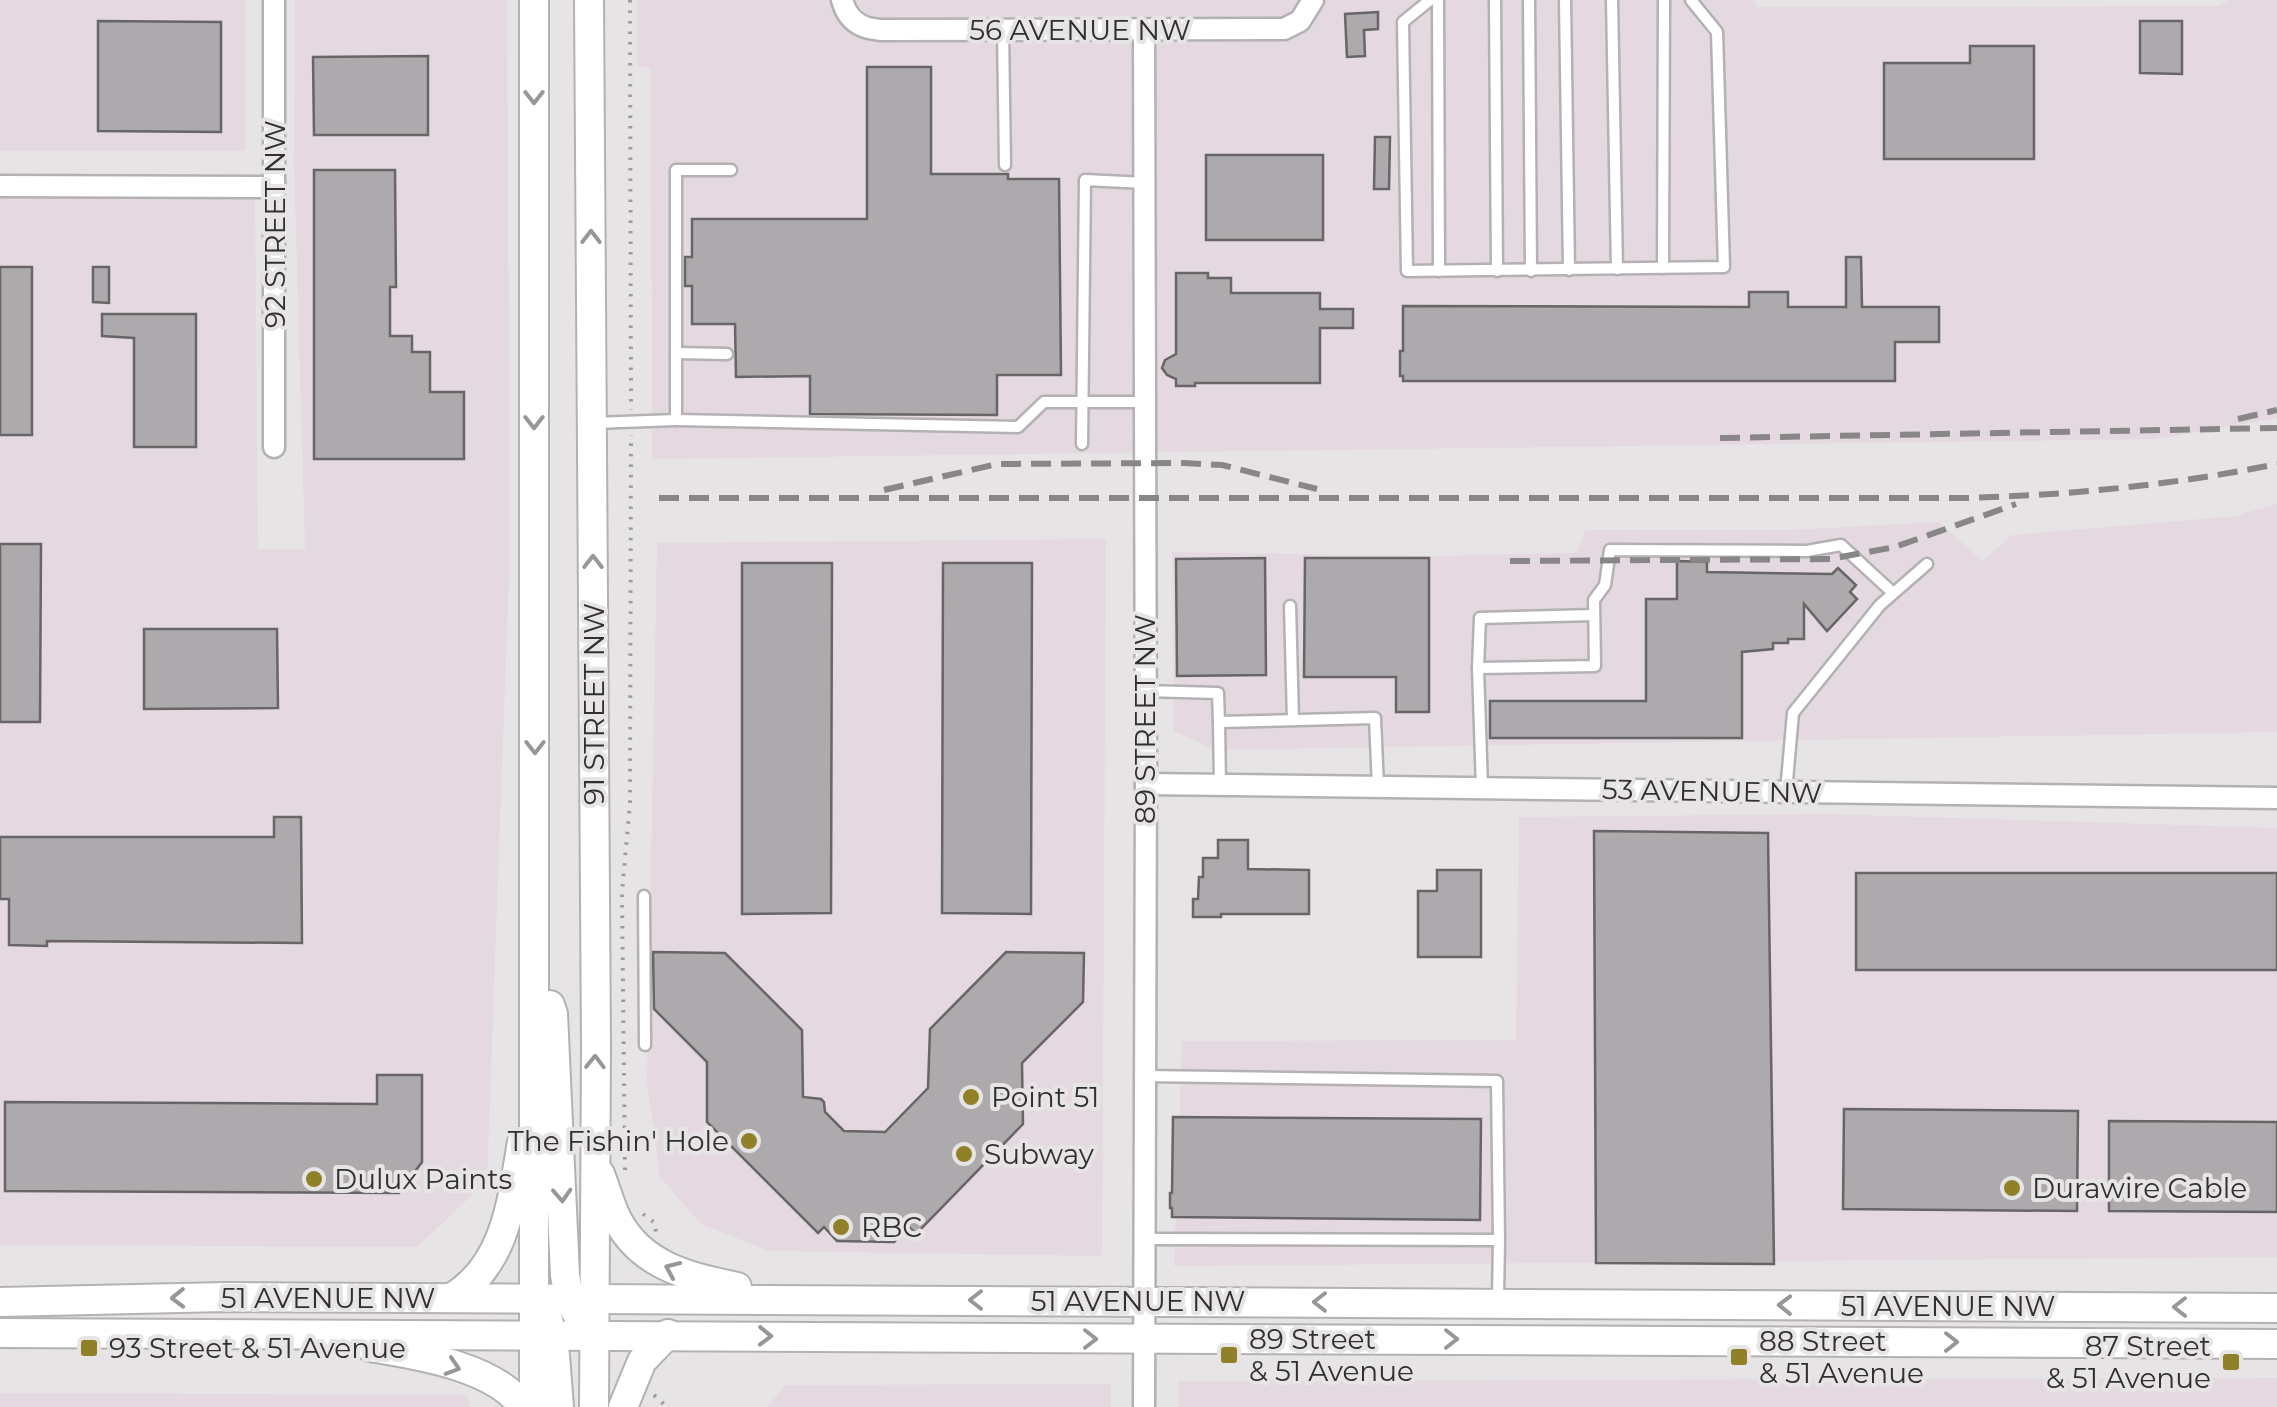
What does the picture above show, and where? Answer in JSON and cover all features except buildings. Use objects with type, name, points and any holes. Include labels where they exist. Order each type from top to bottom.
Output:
[{"type":"main road","points":[[534,0],[534,1299],[543,1308],[534,1407]]},
{"type":"main road","name":"91 STREET NW","points":[[581,1299],[594,1159],[596,1008],[589,0]]},
{"type":"main road","points":[[535,961],[553,1014],[566,1275],[581,1299],[574,1311],[593,1335],[594,1407]]},
{"type":"main road","points":[[451,1298],[480,1276],[505,1224],[535,1067]]},
{"type":"main road","points":[[594,1159],[616,1217],[645,1254],[691,1277],[800,1300]]},
{"type":"main road","name":"51 AVENUE NW","points":[[0,1302],[198,1297],[2277,1308]]},
{"type":"main road","name":"51 AVENUE NW","points":[[0,1333],[2277,1344]]},
{"type":"main road","points":[[289,1334],[446,1364],[502,1386],[523,1407]]},
{"type":"main road","points":[[624,1407],[642,1360],[668,1334]]},
{"type":"main road","points":[[543,1336],[559,1407]]},
{"type":"street","name":"92 STREET NW","points":[[274,0],[274,447]]},
{"type":"street","name":"56 AVENUE NW","points":[[842,0],[858,25],[880,30],[1284,30],[1310,8]]},
{"type":"street","name":"89 STREET NW","points":[[1144,30],[1144,1407]]},
{"type":"street","points":[[0,186],[276,187]]},
{"type":"street","name":"53 AVENUE NW","points":[[1146,784],[2277,798]]},
{"type":"lane","points":[[1430,0],[1403,22],[1407,271],[1724,267],[1717,32],[1691,0]]},
{"type":"lane","points":[[1438,0],[1439,271]]},
{"type":"lane","points":[[1495,0],[1497,271]]},
{"type":"lane","points":[[1529,0],[1531,271]]},
{"type":"lane","points":[[1565,0],[1569,270]]},
{"type":"lane","points":[[1612,0],[1617,269]]},
{"type":"lane","points":[[1662,268],[1664,0]]},
{"type":"lane","points":[[1004,30],[1005,165]]},
{"type":"lane","points":[[676,420],[676,170],[731,170]]},
{"type":"lane","points":[[1082,444],[1085,180],[1145,183]]},
{"type":"lane","points":[[676,354],[728,354]]},
{"type":"lane","points":[[592,424],[676,420],[1018,427],[1044,402],[1146,402]]},
{"type":"lane","points":[[1478,668],[1595,666],[1594,600],[1605,585],[1610,550],[1807,551],[1840,545],[1894,593]]},
{"type":"lane","points":[[1786,792],[1792,713],[1880,605],[1926,564]]},
{"type":"lane","points":[[1290,606],[1293,720]]},
{"type":"lane","points":[[1482,788],[1480,618],[1594,615]]},
{"type":"lane","points":[[1146,691],[1218,693],[1220,784]]},
{"type":"lane","points":[[1219,722],[1375,718],[1378,787]]},
{"type":"lane","points":[[644,896],[645,1046]]},
{"type":"lane","points":[[1145,1076],[1497,1081],[1498,1304]]},
{"type":"lane","points":[[1144,1239],[1499,1240]]},
{"type":"path","points":[[626,1181],[622,892],[630,802],[630,0]]},
{"type":"path","points":[[636,1208],[656,1223],[651,1245]]},
{"type":"shaded area","points":[[0,0],[245,0],[245,151],[0,151]]},
{"type":"shaded area","points":[[295,0],[507,0],[510,547],[487,1181],[417,1247],[0,1245],[0,198],[255,196],[258,549],[305,549],[294,161]]},
{"type":"shaded area","points":[[637,0],[1755,0],[1756,7],[2219,6],[2229,0],[2277,0],[2277,418],[2157,439],[652,459],[651,68],[637,66]]},
{"type":"shaded area","points":[[2277,504],[2277,732],[1216,750],[1174,731],[1172,552],[1433,556],[1577,553],[1585,530],[1790,530],[1939,522],[1982,561],[2012,535],[2236,516]]},
{"type":"shaded area","points":[[1106,539],[1102,1256],[769,1251],[701,1224],[660,1177],[647,1083],[657,543]]},
{"type":"shaded area","points":[[1829,814],[2277,828],[2277,1257],[1174,1266],[1182,1041],[1516,1040],[1519,817]]},
{"type":"shaded area","points":[[2277,1378],[2277,1407],[1178,1407],[1178,1381]]},
{"type":"shaded area","points":[[1111,1384],[1111,1407],[767,1407],[786,1385]]},
{"type":"shaded area","points":[[0,1393],[467,1395],[471,1407],[0,1407]]},
{"type":"railway","points":[[2238,419],[2277,410]]},
{"type":"railway","points":[[1720,438],[2277,428]]},
{"type":"railway","points":[[884,490],[997,464],[1184,463],[1222,465],[1317,489]]},
{"type":"railway","points":[[659,498],[1966,498],[2122,488],[2277,464]]},
{"type":"railway","points":[[1510,561],[1830,559],[1895,547],[2016,504]]},
{"type":"place","name":"Point 51","points":[[971,1097]]},
{"type":"place","name":"The Fishin' Hole","points":[[749,1141]]},
{"type":"place","name":"Subway","points":[[964,1154]]},
{"type":"place","name":"Dulux Paints","points":[[314,1179]]},
{"type":"place","name":"Durawire Cable","points":[[2012,1188]]},
{"type":"place","name":"RBC","points":[[841,1227]]},
{"type":"place","name":"93 Street & 51 Avenue","points":[[89,1348]]},
{"type":"place","name":"89 Street & 51 Avenue","points":[[1229,1355]]},
{"type":"place","name":"88 Street & 51 Avenue","points":[[1739,1357]]},
{"type":"place","name":"87 Street & 51 Avenue","points":[[2231,1362]]}]
